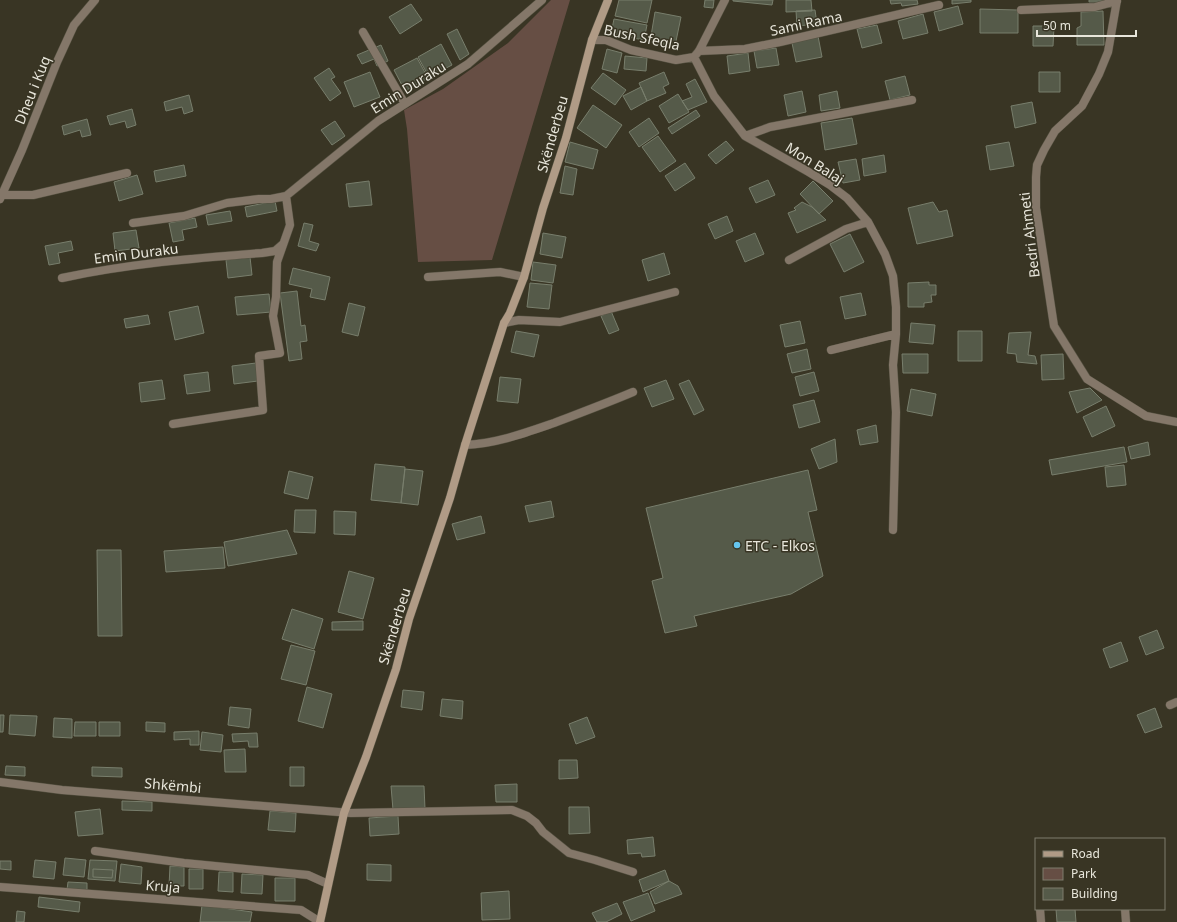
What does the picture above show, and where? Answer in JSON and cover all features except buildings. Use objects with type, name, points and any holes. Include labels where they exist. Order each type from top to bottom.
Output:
[{"type":"main road","name":"Skënderbeu","points":[[320,922],[344,813],[366,757],[393,676],[409,619],[450,498],[465,445],[504,323],[510,313],[524,277],[543,208],[566,138],[592,40],[608,0]]},
{"type":"street","name":"Dheu i Kuq","points":[[96,0],[74,25],[1,197],[33,195],[127,173]]},
{"type":"street","name":"Emin Duraku","points":[[286,196],[378,121],[468,64],[542,0]]},
{"type":"street","name":"Bush Sfeqla","points":[[592,40],[606,40],[631,50],[676,60],[697,54],[725,0]]},
{"type":"street","name":"Bedri Ahmeti","points":[[1022,10],[1095,7],[1117,0],[1108,52],[1099,74],[1082,106],[1056,131],[1044,150],[1037,165],[1037,216],[1054,326],[1087,378],[1146,416],[1177,422]]},
{"type":"street","name":"Sami Rama","points":[[697,54],[745,49],[833,31],[939,5]]},
{"type":"street","points":[[363,32],[405,104]]},
{"type":"street","name":"Mon Balaj","points":[[697,54],[714,96],[745,136],[830,185],[846,198],[868,222],[885,254],[893,276],[896,307],[896,334],[893,365],[896,412],[893,530]]},
{"type":"street","name":"Mon Balaj","points":[[745,136],[770,127],[912,100]]},
{"type":"street","points":[[133,222],[184,216],[227,203],[271,199],[286,196],[290,225],[277,262],[276,297],[273,316],[280,353],[259,356],[263,410],[173,424]]},
{"type":"street","points":[[788,260],[846,229],[868,222]]},
{"type":"street","name":"Emin Duraku","points":[[62,278],[88,272],[166,262],[262,253],[275,251],[284,244]]},
{"type":"street","points":[[428,277],[500,272],[524,277]]},
{"type":"street","points":[[504,323],[519,320],[560,322],[675,292]]},
{"type":"street","points":[[831,350],[896,334]]},
{"type":"street","points":[[465,445],[480,444],[531,431],[600,406],[633,392]]},
{"type":"street","name":"Shkëmbi","points":[[0,782],[62,790],[344,813]]},
{"type":"street","points":[[344,813],[512,810],[527,816],[568,853],[633,872]]},
{"type":"street","points":[[95,851],[184,863],[308,875],[328,884]]},
{"type":"street","name":"Kruja","points":[[0,887],[301,910],[320,922]]},
{"type":"street","points":[[1040,910],[1040,922]]},
{"type":"street","points":[[1125,910],[1126,922]]},
{"type":"green space","points":[[551,0],[570,0],[492,260],[418,262],[407,129],[404,110],[443,89],[508,43]]},
{"type":"place","name":"ETC - Elkos","points":[[737,545]]}]
